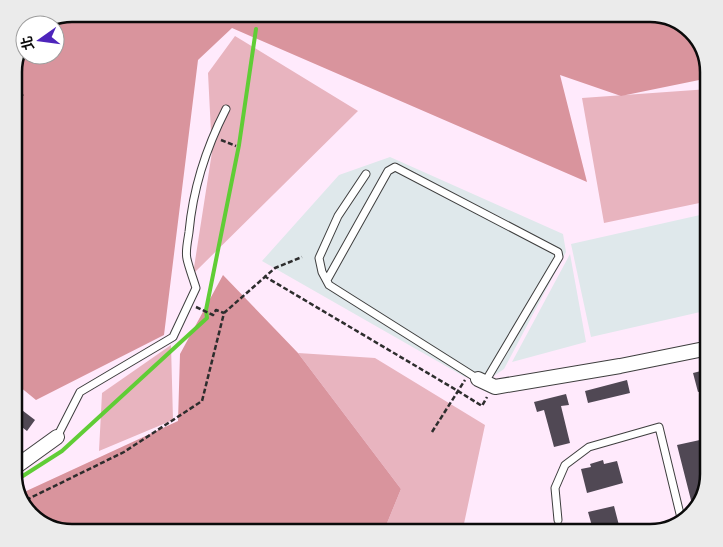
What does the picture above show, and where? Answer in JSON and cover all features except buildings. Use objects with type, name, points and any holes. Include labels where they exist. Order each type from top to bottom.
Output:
[{"type":"street","points":[[485,382],[620,366],[700,350]]},
{"type":"street","points":[[23,462],[57,437]]},
{"type":"lane","points":[[57,437],[80,392],[173,337],[196,288],[186,257],[192,202],[199,174],[212,137],[226,109]]},
{"type":"lane","points":[[327,280],[388,171],[395,167],[558,252],[559,258],[485,382],[329,285],[322,272],[319,258],[338,216],[366,174]]},
{"type":"lane","points":[[558,520],[555,488],[565,465],[590,447],[659,427],[680,515]]},
{"type":"path","points":[[228,143],[236,146]]},
{"type":"path","points":[[29,499],[124,452],[202,401],[224,313],[275,268],[302,257]]},
{"type":"path","points":[[264,276],[482,406],[485,382]]},
{"type":"path","points":[[198,308],[212,315],[216,310],[224,313]]},
{"type":"path","points":[[432,432],[458,391]]},
{"type":"shaded area","points":[[66,23],[660,23],[675,29],[690,42],[699,60],[700,80],[621,96],[560,75],[587,182],[232,28],[198,60],[164,335],[36,400],[23,389],[23,65],[65,65]]},
{"type":"shaded area","points":[[235,36],[358,111],[193,274],[212,152],[208,73]]},
{"type":"shaded area","points":[[700,90],[700,203],[604,223],[582,98]]},
{"type":"shaded area","points":[[390,157],[563,234],[566,252],[504,369],[485,382],[465,377],[262,261],[339,175]]},
{"type":"shaded area","points":[[700,215],[700,312],[591,337],[571,244]]},
{"type":"shaded area","points":[[570,254],[586,342],[512,362]]},
{"type":"shaded area","points":[[223,275],[298,353],[401,489],[387,524],[66,524],[57,522],[42,514],[31,502],[26,491],[178,421],[180,354]]},
{"type":"shaded area","points":[[171,345],[173,420],[99,451],[102,393]]},
{"type":"shaded area","points":[[298,353],[375,358],[485,425],[464,524],[387,524],[401,489]]},
{"type":"waterway","points":[[23,476],[62,451],[207,318],[206,310],[239,145],[256,29]]}]
